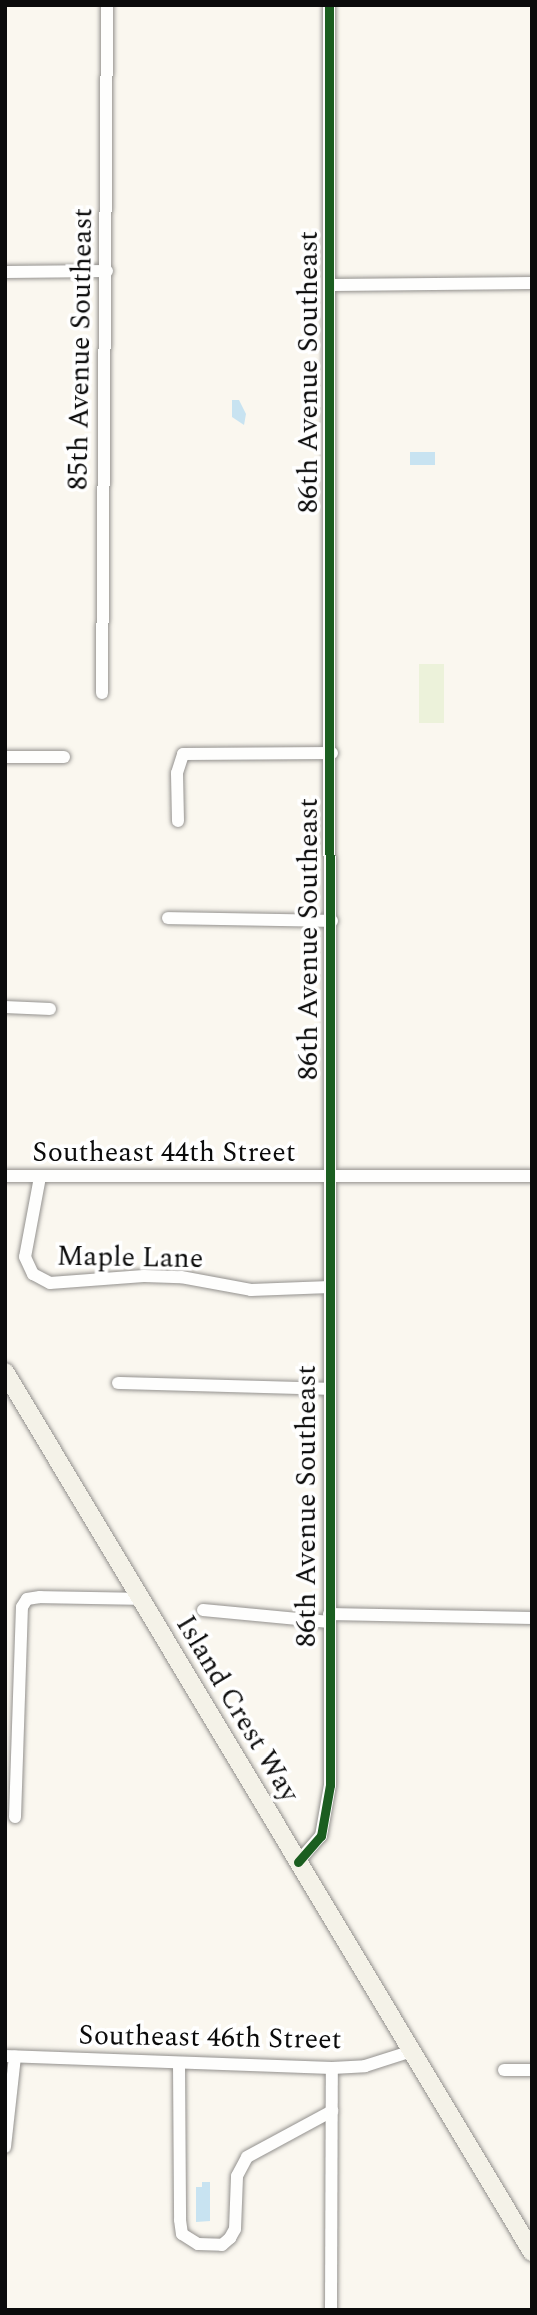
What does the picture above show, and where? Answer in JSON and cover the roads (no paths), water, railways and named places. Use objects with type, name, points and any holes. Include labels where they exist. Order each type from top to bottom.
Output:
[{"type":"main road","name":"Island Crest Way","points":[[5,1372],[532,2252]]},
{"type":"street","name":"85th Avenue Southeast","points":[[102,693],[107,5]]},
{"type":"street","name":"86th Avenue Southeast","points":[[298,1862],[313,1850],[329,1812],[332,285],[329,5]]},
{"type":"street","points":[[5,272],[107,271]]},
{"type":"street","points":[[332,285],[532,283]]},
{"type":"street","points":[[178,821],[177,773],[183,754],[332,753]]},
{"type":"street","points":[[5,757],[64,757]]},
{"type":"street","points":[[167,918],[332,921]]},
{"type":"street","points":[[5,1007],[50,1009]]},
{"type":"street","name":"Southeast 44th Street","points":[[5,1176],[532,1176]]},
{"type":"street","name":"Maple Lane","points":[[40,1177],[25,1257],[33,1274],[50,1283],[144,1276],[181,1278],[251,1290],[330,1287]]},
{"type":"street","points":[[118,1383],[329,1389]]},
{"type":"street","points":[[15,1817],[22,1606],[27,1599],[40,1597],[142,1599]]},
{"type":"street","points":[[203,1610],[329,1618],[532,1618]]},
{"type":"street","name":"Southeast 46th Street","points":[[10,2056],[332,2068],[375,2064],[412,2051]]},
{"type":"street","points":[[5,2147],[10,2056]]},
{"type":"street","points":[[178,2064],[181,2227],[182,2234],[198,2244],[222,2245],[230,2238],[235,2229],[237,2176],[247,2157],[331,2111]]},
{"type":"street","points":[[331,2310],[332,2068]]},
{"type":"street","points":[[504,2070],[532,2070]]},
{"type":"water","points":[[232,400],[239,400],[246,414],[244,425],[232,417]]},
{"type":"water","points":[[410,452],[435,452],[435,465],[410,465]]},
{"type":"water","points":[[202,2182],[210,2182],[210,2221],[196,2222],[196,2187],[202,2187]]}]
